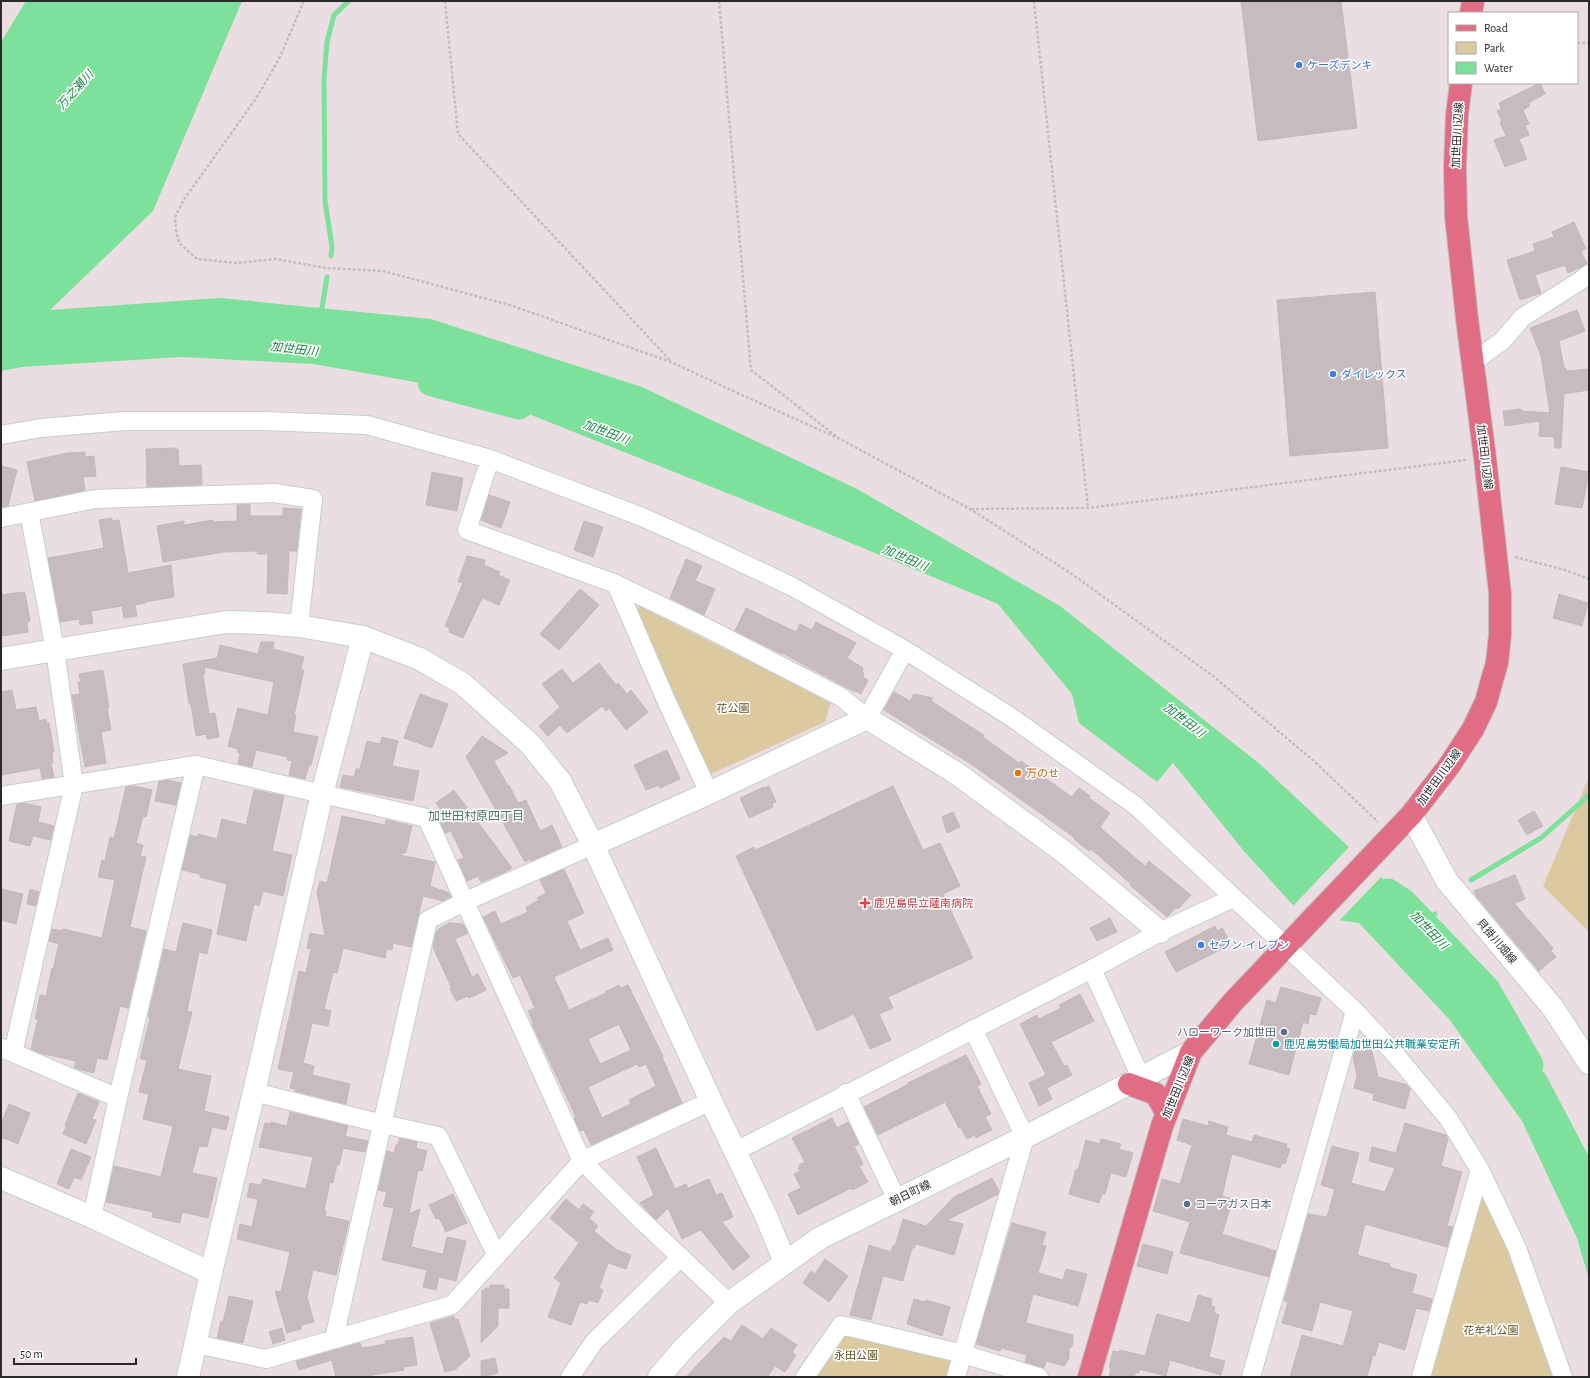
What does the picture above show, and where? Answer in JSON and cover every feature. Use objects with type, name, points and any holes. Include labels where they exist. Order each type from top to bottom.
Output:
[{"type":"main road","points":[[1471,12],[1473,1]]},
{"type":"main road","name":"加世田川辺線","points":[[1089,1377],[1162,1126],[1191,1052],[1233,1002],[1411,815],[1449,766],[1473,729],[1486,702],[1497,663],[1500,635],[1500,593],[1497,553],[1456,216],[1455,167],[1457,115],[1461,84]]},
{"type":"main road","points":[[1135,1081],[1156,1094],[1167,1114]]},
{"type":"street","points":[[1473,362],[1502,341],[1523,317],[1589,274]]},
{"type":"street","points":[[1,435],[41,428],[125,421],[264,421],[367,425],[490,459],[642,517],[791,586],[905,650],[1011,716],[1136,806],[1234,898],[1291,940],[1395,1054],[1448,1118],[1480,1170],[1517,1248],[1563,1377]]},
{"type":"street","points":[[490,459],[466,530],[616,584],[703,626],[841,697],[867,718],[956,773],[1064,852],[1160,932]]},
{"type":"street","points":[[1,518],[95,499],[274,493],[313,498],[299,626]]},
{"type":"street","points":[[29,512],[54,650],[74,785],[7,1050],[118,1098]]},
{"type":"street","points":[[616,584],[666,700],[709,793]]},
{"type":"street","points":[[1,659],[226,622],[264,623],[299,626],[363,637],[420,659],[463,684],[530,744],[560,781],[593,845],[711,1101],[766,1216],[785,1262]]},
{"type":"street","points":[[188,1377],[322,794],[363,637]]},
{"type":"street","points":[[334,1339],[428,920],[464,902],[709,793],[867,718],[905,650]]},
{"type":"street","points":[[92,1217],[118,1098],[196,765]]},
{"type":"street","points":[[1,796],[196,765],[426,818],[582,1161],[636,1215],[729,1303]]},
{"type":"street","name":"貝掛川畑線","points":[[1411,815],[1447,881],[1553,1008],[1589,1063]]},
{"type":"street","points":[[736,1151],[846,1093],[1092,969],[1160,932],[1234,898]]},
{"type":"street","points":[[1092,969],[1135,1081]]},
{"type":"street","points":[[1251,1377],[1355,1011]]},
{"type":"street","points":[[956,1377],[1025,1137],[973,1029]]},
{"type":"street","name":"朝日町線","points":[[659,1377],[684,1348],[729,1303],[820,1238],[1025,1137],[1191,1052]]},
{"type":"street","points":[[254,1092],[382,1124],[438,1136],[497,1256]]},
{"type":"street","points":[[846,1093],[897,1200]]},
{"type":"street","points":[[196,1344],[266,1359],[452,1305],[582,1161],[711,1101]]},
{"type":"street","points":[[1421,1377],[1480,1170]]},
{"type":"street","points":[[1,1178],[92,1217],[211,1273]]},
{"type":"street","points":[[570,1377],[594,1342],[682,1257]]},
{"type":"street","points":[[805,1377],[841,1325],[963,1354],[1039,1377]]},
{"type":"path","points":[[304,1],[279,59],[257,97],[182,201],[175,217],[179,243],[197,259],[237,263],[276,259],[326,268],[382,271],[510,305],[671,362],[840,439],[970,509],[1069,572],[1213,676],[1315,762],[1390,837]]},
{"type":"path","points":[[445,1],[458,134],[671,362]]},
{"type":"path","points":[[719,1],[751,370],[840,439]]},
{"type":"path","points":[[1034,1],[1088,508]]},
{"type":"path","points":[[1578,43],[1589,43]]},
{"type":"path","points":[[970,509],[1088,508],[1485,458]]},
{"type":"path","points":[[1497,553],[1565,570],[1589,579]]},
{"type":"green space","name":"花公園","points":[[639,606],[831,702],[825,722],[709,775],[634,611]]},
{"type":"green space","points":[[1589,777],[1589,932],[1543,886]]},
{"type":"green space","name":"花牟礼公園","points":[[1486,1198],[1520,1273],[1554,1377],[1430,1377],[1481,1199]]},
{"type":"green space","name":"永田公園","points":[[851,1331],[949,1359],[954,1366],[951,1377],[814,1377],[843,1335]]},
{"type":"water","name":"万之瀬川","points":[[26,1],[242,1],[153,211],[50,310],[220,298],[431,319],[642,387],[859,490],[1060,606],[1261,765],[1396,891],[1546,1075],[1589,1157],[1589,1279],[1577,1238],[1522,1121],[1449,1019],[1359,923],[1302,915],[1243,850],[1173,763],[1157,782],[1079,723],[1072,694],[998,604],[817,529],[476,393],[314,364],[182,357],[22,367],[1,371],[1,42]]},
{"type":"pier","points":[[1350,846],[1382,876],[1338,922],[1301,916],[1292,907]]},
{"type":"building","name":"ケーズデンキ","points":[[1241,1],[1341,1],[1357,128],[1258,141]]},
{"type":"building","points":[[1538,84],[1540,84],[1545,94],[1528,103],[1530,106],[1523,110],[1529,124],[1525,125],[1529,135],[1519,139],[1527,159],[1505,167],[1494,140],[1506,136],[1500,122],[1502,121],[1497,111],[1501,109],[1499,103]]},
{"type":"building","points":[[1574,222],[1586,249],[1581,251],[1587,264],[1568,273],[1565,265],[1535,275],[1541,293],[1520,300],[1507,260],[1535,251],[1533,244],[1554,237],[1552,232]]},
{"type":"building","name":"ダイレックス","points":[[1375,292],[1388,448],[1290,456],[1277,300]]},
{"type":"building","points":[[1577,310],[1585,331],[1559,341],[1564,368],[1566,368],[1566,371],[1589,369],[1589,390],[1564,394],[1561,448],[1555,448],[1554,437],[1539,436],[1540,421],[1505,426],[1503,411],[1521,409],[1522,411],[1550,413],[1541,356],[1530,328]]},
{"type":"building","points":[[146,449],[178,449],[179,466],[201,465],[202,485],[147,487]]},
{"type":"building","points":[[85,452],[85,457],[94,456],[96,476],[83,477],[85,490],[35,501],[27,462],[67,453]]},
{"type":"building","points":[[1,466],[17,470],[8,506],[1,507]]},
{"type":"building","points":[[1561,467],[1589,472],[1582,508],[1555,504]]},
{"type":"building","points":[[432,472],[463,478],[457,511],[426,505]]},
{"type":"building","points":[[489,495],[510,502],[501,528],[481,520]]},
{"type":"building","points":[[250,504],[250,516],[283,516],[283,508],[301,509],[297,551],[289,551],[287,594],[267,593],[268,554],[257,554],[257,551],[224,552],[163,562],[157,526],[184,521],[184,525],[213,520],[213,522],[237,521],[237,505]]},
{"type":"building","points":[[112,518],[112,521],[119,520],[128,573],[171,565],[174,597],[135,605],[137,616],[124,618],[122,606],[91,611],[93,623],[80,625],[79,619],[60,622],[48,558],[104,548],[99,520]]},
{"type":"building","points":[[584,521],[603,527],[593,557],[574,550]]},
{"type":"building","points":[[467,556],[485,560],[484,565],[500,572],[498,575],[510,580],[499,605],[482,598],[463,638],[449,632],[450,629],[445,626],[463,583],[458,582]]},
{"type":"building","points":[[686,559],[702,566],[695,581],[715,589],[704,615],[670,598]]},
{"type":"building","points":[[580,589],[599,605],[559,650],[540,634]]},
{"type":"building","points":[[22,592],[25,593],[30,621],[27,622],[28,632],[1,636],[1,595]]},
{"type":"building","points":[[1559,594],[1588,603],[1582,626],[1553,618]]},
{"type":"building","points":[[746,608],[796,632],[800,624],[812,630],[816,622],[856,643],[847,658],[863,668],[863,677],[868,680],[861,694],[782,653],[735,631]]},
{"type":"building","points":[[261,642],[274,642],[273,649],[304,657],[301,669],[304,670],[294,715],[296,715],[293,732],[318,737],[311,765],[309,765],[305,779],[289,775],[292,761],[287,760],[288,757],[256,750],[252,767],[238,764],[240,753],[237,752],[238,749],[228,746],[238,708],[268,715],[274,682],[204,667],[205,673],[203,674],[209,714],[215,713],[219,737],[207,739],[206,734],[196,736],[191,704],[189,704],[183,664],[217,658],[220,645],[258,654]]},
{"type":"building","points":[[599,663],[616,685],[618,683],[627,694],[631,690],[648,712],[626,730],[609,708],[606,711],[602,706],[567,733],[560,725],[548,736],[539,726],[560,707],[542,684],[562,669],[573,683]]},
{"type":"building","points":[[103,670],[111,730],[101,732],[106,763],[85,767],[72,695],[80,694],[78,682],[81,682],[79,674]]},
{"type":"building","points":[[12,690],[16,710],[36,707],[39,721],[46,719],[47,723],[49,723],[54,752],[52,753],[53,763],[51,763],[54,777],[42,779],[40,768],[1,775],[1,692]]},
{"type":"building","points":[[894,692],[910,701],[914,694],[933,698],[931,701],[984,735],[983,737],[1019,763],[1021,761],[1072,797],[1079,788],[1090,796],[1089,798],[1110,813],[1100,827],[1104,831],[1145,866],[1149,861],[1191,895],[1178,909],[1176,907],[1167,917],[1091,849],[1089,851],[1074,839],[1075,838],[971,764],[884,710]]},
{"type":"building","points":[[420,694],[448,704],[432,748],[404,738]]},
{"type":"building","points":[[482,736],[508,753],[494,761],[508,786],[509,785],[518,803],[526,800],[540,831],[552,825],[562,847],[531,861],[530,859],[525,862],[466,757]]},
{"type":"building","points":[[382,737],[398,741],[392,766],[419,771],[413,801],[340,787],[343,775],[354,777],[356,769],[360,769],[367,741],[380,744]]},
{"type":"building","points":[[667,750],[680,779],[660,788],[659,785],[646,790],[634,765]]},
{"type":"building","points":[[167,780],[181,783],[176,805],[155,801],[159,781]]},
{"type":"building","points":[[134,786],[152,790],[146,817],[143,816],[136,843],[143,845],[140,856],[146,857],[130,927],[146,931],[128,1008],[120,1006],[107,1060],[97,1058],[94,1073],[74,1068],[76,1061],[40,1053],[31,1049],[38,1019],[35,1019],[40,995],[46,996],[59,944],[49,941],[52,929],[62,931],[63,929],[102,938],[115,880],[98,877],[102,860],[105,861],[110,837],[114,838],[126,787]]},
{"type":"building","points":[[769,786],[776,802],[772,804],[773,807],[749,818],[740,798]]},
{"type":"building","name":"鹿児島県立薩南病院","points":[[893,786],[923,850],[940,843],[960,886],[943,894],[973,958],[888,997],[893,1008],[879,1014],[891,1040],[870,1049],[854,1014],[817,1031],[736,856],[754,847],[756,850]]},
{"type":"building","points":[[254,790],[284,796],[272,851],[292,855],[283,896],[263,891],[259,906],[254,904],[246,941],[217,934],[227,884],[200,877],[200,874],[182,870],[190,835],[198,837],[198,834],[217,839],[222,819],[246,825]]},
{"type":"building","points":[[454,790],[512,868],[481,882],[478,876],[467,881],[458,860],[464,858],[451,831],[445,833],[440,821],[447,818],[436,803]]},
{"type":"building","points":[[24,803],[41,807],[38,822],[54,826],[51,840],[33,836],[30,846],[9,841],[17,804]]},
{"type":"building","points":[[1534,811],[1543,826],[1527,835],[1518,820]]},
{"type":"building","points":[[953,812],[960,827],[947,833],[942,817]]},
{"type":"building","points":[[342,816],[385,825],[386,820],[412,826],[406,852],[399,855],[435,862],[430,886],[449,893],[451,897],[443,901],[423,896],[411,947],[393,943],[392,950],[387,949],[385,958],[343,948],[337,973],[333,972],[324,1009],[331,1011],[328,1026],[312,1023],[303,1063],[314,1066],[312,1075],[350,1084],[346,1104],[295,1091],[295,1089],[290,1088],[294,1072],[278,1069],[299,971],[306,973],[311,949],[307,948],[310,933],[325,936],[317,892],[320,881],[327,883]]},
{"type":"building","points":[[564,869],[584,913],[567,921],[580,950],[608,938],[613,950],[554,977],[569,1010],[606,993],[605,992],[619,985],[621,988],[628,985],[663,1056],[662,1057],[682,1103],[591,1145],[584,1130],[580,1131],[574,1118],[576,1117],[532,1024],[533,1023],[528,1011],[535,1008],[520,975],[513,978],[483,917],[495,911],[501,924],[528,912],[526,907],[539,900],[537,898],[546,893],[540,880]],"holes":[[[619,1024],[631,1050],[600,1064],[588,1039]],[[637,1064],[639,1067],[646,1064],[656,1086],[629,1100],[631,1104],[602,1118],[588,1087]]]},
{"type":"building","points":[[1515,875],[1525,899],[1514,903],[1553,948],[1551,951],[1556,957],[1539,971],[1477,897],[1474,891]]},
{"type":"building","points":[[1,889],[23,894],[16,924],[1,920]]},
{"type":"building","points":[[30,889],[39,892],[36,906],[27,904]]},
{"type":"building","points":[[1110,918],[1117,932],[1097,941],[1090,928]]},
{"type":"building","points":[[183,923],[212,930],[207,954],[199,952],[187,1011],[192,1012],[178,1069],[211,1076],[204,1111],[229,1117],[226,1130],[212,1127],[207,1147],[199,1146],[192,1173],[217,1178],[208,1218],[182,1212],[180,1223],[152,1217],[153,1212],[106,1202],[114,1166],[161,1177],[173,1126],[143,1119],[149,1094],[139,1092],[147,1060],[140,1059],[164,949],[176,952]]},
{"type":"building","points":[[449,923],[463,924],[468,933],[455,939],[472,977],[478,974],[486,990],[469,998],[468,996],[456,1001],[433,947],[436,932]]},
{"type":"building","points":[[1215,926],[1217,931],[1222,928],[1230,942],[1224,944],[1226,947],[1176,972],[1165,952]]},
{"type":"building","name":"鹿児島労働局加世田公共職業安定所","points":[[1281,987],[1321,998],[1316,1015],[1310,1014],[1308,1024],[1303,1022],[1289,1075],[1249,1064],[1267,1000],[1276,1003]]},
{"type":"building","points":[[1080,994],[1094,1021],[1051,1042],[1064,1066],[1067,1065],[1072,1075],[1047,1088],[1052,1099],[1039,1106],[1029,1083],[1046,1075],[1020,1024],[1037,1015],[1039,1019],[1061,1008],[1059,1005]]},
{"type":"building","points":[[1371,1047],[1378,1077],[1407,1085],[1410,1089],[1405,1109],[1373,1100],[1374,1094],[1354,1088],[1357,1076],[1353,1057],[1355,1051]]},
{"type":"building","points":[[966,1055],[981,1084],[977,1086],[991,1114],[985,1117],[992,1130],[976,1138],[975,1135],[967,1139],[960,1126],[959,1128],[945,1102],[878,1135],[864,1107],[909,1084],[908,1083]]},
{"type":"building","points":[[78,1093],[99,1102],[92,1119],[96,1120],[86,1144],[63,1134],[65,1125]]},
{"type":"building","points":[[9,1104],[30,1113],[18,1144],[1,1137],[1,1124]]},
{"type":"building","points":[[290,1112],[348,1126],[345,1136],[368,1141],[365,1152],[343,1148],[339,1165],[337,1164],[333,1183],[330,1182],[324,1211],[326,1211],[325,1216],[349,1221],[336,1275],[313,1270],[307,1297],[314,1322],[301,1325],[301,1329],[287,1333],[275,1291],[281,1292],[290,1252],[237,1239],[240,1224],[252,1227],[258,1199],[247,1197],[250,1183],[261,1185],[263,1179],[306,1189],[313,1157],[259,1147],[265,1123],[271,1124],[271,1122],[287,1126]]},
{"type":"building","points":[[832,1118],[837,1128],[848,1122],[859,1144],[854,1146],[863,1164],[859,1166],[868,1182],[852,1190],[851,1188],[798,1215],[788,1194],[801,1188],[794,1174],[800,1171],[798,1168],[800,1167],[799,1165],[805,1162],[792,1138]]},
{"type":"building","points":[[1183,1119],[1208,1126],[1209,1121],[1228,1127],[1226,1135],[1252,1142],[1254,1135],[1287,1144],[1286,1148],[1290,1149],[1285,1164],[1282,1163],[1280,1168],[1232,1154],[1222,1196],[1233,1199],[1222,1234],[1276,1251],[1269,1277],[1180,1253],[1190,1222],[1153,1211],[1162,1179],[1180,1184],[1192,1145],[1177,1140]]},
{"type":"building","points":[[1405,1123],[1446,1135],[1448,1139],[1441,1166],[1462,1172],[1447,1226],[1453,1227],[1447,1247],[1365,1224],[1357,1255],[1390,1264],[1389,1267],[1417,1275],[1412,1293],[1432,1299],[1429,1311],[1416,1308],[1405,1350],[1379,1342],[1375,1356],[1373,1355],[1367,1377],[1290,1377],[1302,1335],[1343,1346],[1353,1311],[1320,1302],[1312,1331],[1282,1323],[1288,1302],[1284,1301],[1308,1214],[1327,1217],[1335,1189],[1321,1185],[1332,1146],[1359,1153],[1351,1183],[1385,1192],[1395,1168],[1369,1161],[1372,1147],[1396,1153]]},
{"type":"building","points":[[400,1138],[417,1142],[416,1148],[427,1151],[422,1171],[418,1170],[409,1214],[420,1209],[411,1247],[443,1254],[447,1237],[466,1241],[456,1281],[439,1277],[436,1290],[423,1287],[427,1270],[382,1260],[394,1208],[383,1206],[387,1192],[378,1190],[387,1151],[394,1153]]},
{"type":"building","points":[[1101,1139],[1121,1144],[1119,1149],[1133,1153],[1126,1177],[1111,1173],[1105,1194],[1102,1194],[1099,1203],[1069,1194],[1076,1169],[1078,1170],[1086,1140],[1100,1144]]},
{"type":"building","points":[[656,1148],[675,1189],[686,1184],[688,1188],[709,1179],[716,1195],[722,1193],[733,1217],[722,1222],[750,1257],[733,1270],[701,1230],[682,1239],[668,1208],[656,1220],[640,1203],[654,1195],[637,1157]]},
{"type":"building","points":[[71,1149],[91,1157],[81,1180],[74,1177],[69,1189],[57,1184]]},
{"type":"building","points":[[992,1178],[999,1191],[998,1194],[947,1220],[963,1224],[954,1255],[916,1244],[914,1248],[912,1248],[903,1281],[883,1276],[871,1320],[850,1315],[869,1245],[891,1252],[893,1245],[895,1246],[903,1219],[926,1226],[954,1197]]},
{"type":"building","points":[[453,1194],[467,1223],[446,1232],[439,1218],[436,1219],[429,1205]]},
{"type":"building","points":[[566,1199],[579,1210],[583,1204],[594,1212],[589,1218],[598,1226],[594,1231],[617,1250],[631,1255],[626,1269],[608,1263],[599,1288],[603,1290],[598,1303],[589,1300],[587,1304],[580,1302],[571,1325],[548,1317],[561,1283],[554,1278],[579,1243],[550,1218]]},
{"type":"building","points":[[1012,1223],[1046,1232],[1042,1245],[1046,1246],[1038,1273],[1063,1280],[1066,1269],[1087,1274],[1078,1306],[1033,1294],[1026,1323],[1073,1335],[1072,1346],[1069,1349],[1069,1358],[1064,1366],[1046,1361],[1044,1368],[1025,1362],[1027,1355],[1001,1348],[1000,1351],[976,1344]]},
{"type":"building","points":[[1143,1244],[1173,1252],[1167,1274],[1137,1266]]},
{"type":"building","points":[[825,1259],[848,1276],[829,1302],[803,1283],[811,1271],[815,1274]]},
{"type":"building","points":[[490,1285],[504,1285],[504,1289],[509,1289],[509,1308],[498,1308],[498,1326],[481,1343],[482,1290],[485,1290],[485,1288],[490,1288]]},
{"type":"building","points":[[1198,1295],[1212,1299],[1211,1306],[1215,1307],[1214,1312],[1219,1315],[1209,1357],[1225,1361],[1221,1375],[1170,1360],[1166,1376],[1139,1369],[1139,1373],[1136,1372],[1134,1377],[1109,1377],[1111,1369],[1109,1368],[1113,1351],[1118,1352],[1120,1350],[1145,1356],[1157,1314],[1190,1323]]},
{"type":"building","points":[[229,1296],[253,1301],[243,1343],[217,1338],[221,1321],[223,1322]]},
{"type":"building","points":[[914,1299],[925,1302],[926,1300],[950,1307],[942,1336],[907,1324]]},
{"type":"building","points":[[454,1316],[455,1320],[458,1319],[470,1356],[456,1369],[445,1372],[430,1323]]},
{"type":"building","points":[[742,1325],[763,1339],[771,1328],[797,1345],[792,1352],[796,1355],[785,1372],[775,1366],[767,1377],[686,1377],[724,1337],[731,1341]]},
{"type":"building","points":[[282,1328],[285,1340],[273,1344],[269,1332]]},
{"type":"building","points":[[413,1337],[417,1365],[404,1367],[404,1370],[372,1375],[373,1377],[336,1377],[332,1360],[299,1370],[296,1361],[360,1343],[362,1348],[386,1344],[385,1341]]},
{"type":"building","points":[[495,1358],[498,1373],[481,1377],[481,1361]]},
{"type":"waterway","points":[[331,256],[332,247],[325,201],[324,79],[327,42],[334,15],[349,1]]},
{"type":"waterway","points":[[321,314],[327,277]]},
{"type":"waterway","name":"加世田川","points":[[432,382],[519,405]]},
{"type":"waterway","points":[[1471,880],[1541,838],[1589,795]]},
{"type":"waterway","name":"加世田川","points":[[1388,893],[1403,903],[1486,990],[1529,1065]]},
{"type":"waterway","points":[[1423,924],[1435,914]]},
{"type":"place","name":"ケーズデンキ","points":[[1299,65]]},
{"type":"place","name":"ダイレックス","points":[[1333,374]]},
{"type":"place","name":"万のせ","points":[[1018,773]]},
{"type":"place","name":"鹿児島県立薩南病院","points":[[865,903]]},
{"type":"place","name":"セブン-イレブン","points":[[1201,945]]},
{"type":"place","name":"ハローワーク加世田","points":[[1284,1032]]},
{"type":"place","name":"鹿児島労働局加世田公共職業安定所","points":[[1276,1044]]},
{"type":"place","name":"コーアガス日本","points":[[1187,1204]]},
{"type":"district","name":"加世田村原四丁目","points":[[476,816]]}]
